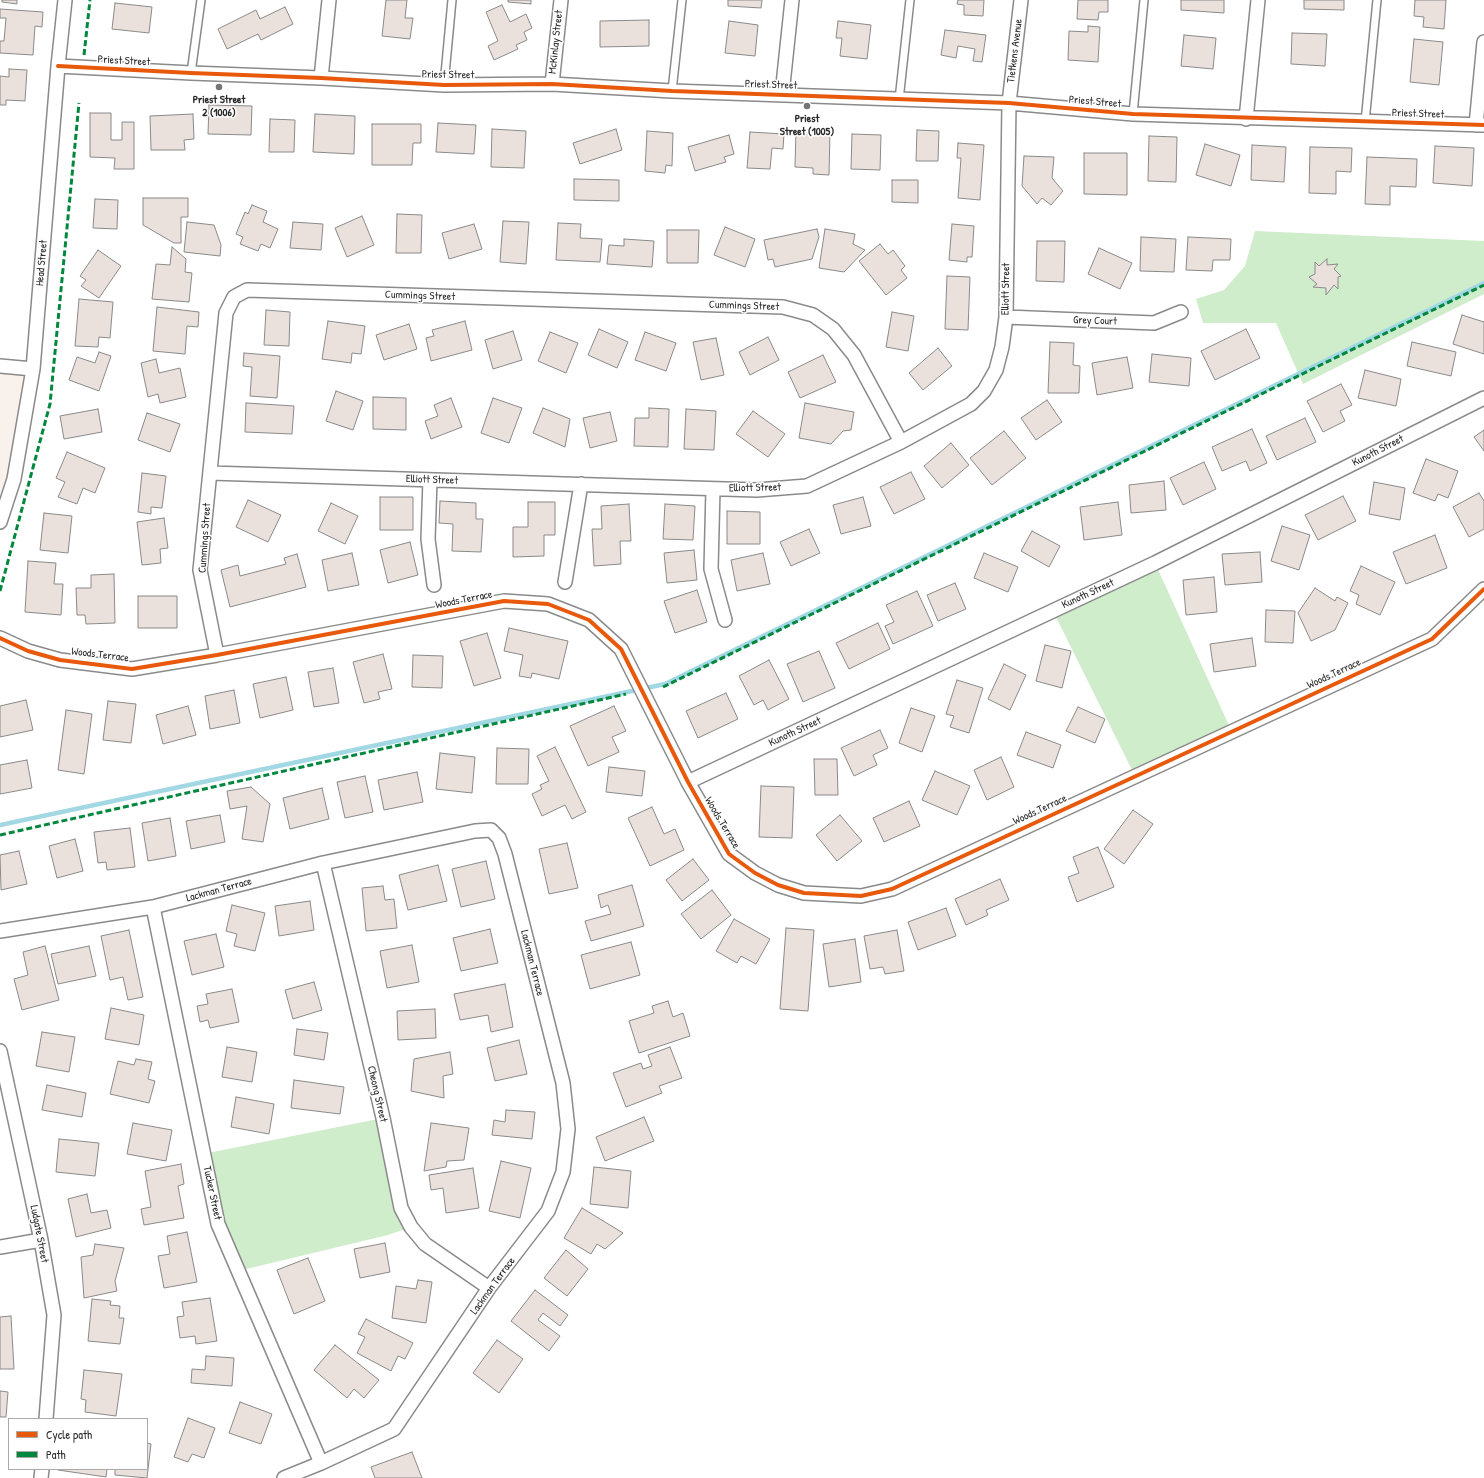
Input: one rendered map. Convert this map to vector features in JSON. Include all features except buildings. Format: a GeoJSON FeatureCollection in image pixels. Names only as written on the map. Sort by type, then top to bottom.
{"type":"FeatureCollection","features":[{"type":"Feature","properties":{"kind":"street","name":"Head Street"},"geometry":{"type":"LineString","coordinates":[[0,522],[14,479],[33,369],[58,66],[65,0]]}},
{"type":"Feature","properties":{"kind":"street"},"geometry":{"type":"LineString","coordinates":[[321,78],[329,0]]}},
{"type":"Feature","properties":{"kind":"street","name":"McKinlay Street"},"geometry":{"type":"LineString","coordinates":[[552,84],[561,0]]}},
{"type":"Feature","properties":{"kind":"street"},"geometry":{"type":"LineString","coordinates":[[782,94],[792,0]]}},
{"type":"Feature","properties":{"kind":"street","name":"Tietkens Avenue"},"geometry":{"type":"LineString","coordinates":[[1009,103],[1020,0]]}},
{"type":"Feature","properties":{"kind":"street"},"geometry":{"type":"LineString","coordinates":[[1246,119],[1258,0]]}},
{"type":"Feature","properties":{"kind":"street"},"geometry":{"type":"LineString","coordinates":[[1480,125],[1484,42]]}},
{"type":"Feature","properties":{"kind":"street","name":"Priest Street"},"geometry":{"type":"LineString","coordinates":[[58,66],[321,78],[444,86],[552,84],[672,91],[1009,103],[1132,114],[1246,119],[1480,125]]}},
{"type":"Feature","properties":{"kind":"street","name":"Elliott Street"},"geometry":{"type":"LineString","coordinates":[[210,473],[757,490],[807,486],[901,442],[971,404],[984,391],[996,370],[1002,347],[1006,317],[1009,103]]}},
{"type":"Feature","properties":{"kind":"street","name":"Cummings Street"},"geometry":{"type":"LineString","coordinates":[[217,655],[200,570],[226,313],[234,297],[247,290],[783,307],[812,315],[833,330],[854,355],[901,442]]}},
{"type":"Feature","properties":{"kind":"street","name":"Grey Court"},"geometry":{"type":"LineString","coordinates":[[1006,317],[1154,323],[1181,312]]}},
{"type":"Feature","properties":{"kind":"street"},"geometry":{"type":"LineString","coordinates":[[0,366],[33,369]]}},
{"type":"Feature","properties":{"kind":"street","name":"Kunoth Street"},"geometry":{"type":"LineString","coordinates":[[688,782],[1154,563],[1484,398]]}},
{"type":"Feature","properties":{"kind":"street"},"geometry":{"type":"LineString","coordinates":[[430,480],[428,539],[434,585]]}},
{"type":"Feature","properties":{"kind":"street"},"geometry":{"type":"LineString","coordinates":[[565,582],[581,484]]}},
{"type":"Feature","properties":{"kind":"street"},"geometry":{"type":"LineString","coordinates":[[713,489],[711,570],[725,620]]}},
{"type":"Feature","properties":{"kind":"street","name":"Woods Terrace"},"geometry":{"type":"LineString","coordinates":[[0,638],[28,651],[60,660],[132,669],[217,655],[504,601],[548,604],[589,620],[621,649],[688,782],[728,854],[755,873],[778,885],[804,893],[861,896],[892,889],[1432,639],[1484,589]]}},
{"type":"Feature","properties":{"kind":"street","name":"Lackman Terrace"},"geometry":{"type":"LineString","coordinates":[[0,931],[153,908],[323,863],[475,831],[491,830],[499,838],[503,848],[563,1083],[568,1129],[563,1172],[548,1211],[489,1288],[394,1429],[321,1463],[284,1478]]}},
{"type":"Feature","properties":{"kind":"street","name":"Cheong Street"},"geometry":{"type":"LineString","coordinates":[[323,863],[383,1118],[401,1208],[411,1227],[425,1244],[489,1288]]}},
{"type":"Feature","properties":{"kind":"street","name":"Tucker Street"},"geometry":{"type":"LineString","coordinates":[[153,908],[218,1224],[321,1463]]}},
{"type":"Feature","properties":{"kind":"street","name":"Ludgate Street"},"geometry":{"type":"LineString","coordinates":[[0,1051],[41,1240],[54,1315],[46,1418]]}},
{"type":"Feature","properties":{"kind":"street"},"geometry":{"type":"LineString","coordinates":[[0,1247],[41,1240]]}},
{"type":"Feature","properties":{"kind":"lane"},"geometry":{"type":"LineString","coordinates":[[191,73],[201,0]]}},
{"type":"Feature","properties":{"kind":"lane"},"geometry":{"type":"LineString","coordinates":[[444,86],[452,0]]}},
{"type":"Feature","properties":{"kind":"lane"},"geometry":{"type":"LineString","coordinates":[[672,91],[682,0]]}},
{"type":"Feature","properties":{"kind":"lane"},"geometry":{"type":"LineString","coordinates":[[899,100],[910,0]]}},
{"type":"Feature","properties":{"kind":"lane"},"geometry":{"type":"LineString","coordinates":[[1132,114],[1144,0]]}},
{"type":"Feature","properties":{"kind":"lane"},"geometry":{"type":"LineString","coordinates":[[1364,122],[1377,0]]}},
{"type":"Feature","properties":{"kind":"shaded area"},"geometry":{"type":"Polygon","coordinates":[[[0,366],[33,369],[0,522],[0,366]]]}},
{"type":"Feature","properties":{"kind":"green space"},"geometry":{"type":"Polygon","coordinates":[[[1255,231],[1484,241],[1484,294],[1303,384],[1276,323],[1203,323],[1196,299],[1224,290],[1245,266],[1255,231]]]}},
{"type":"Feature","properties":{"kind":"green space"},"geometry":{"type":"Polygon","coordinates":[[[1155,563],[1232,732],[1135,776],[1053,611],[1155,563]]]}},
{"type":"Feature","properties":{"kind":"green space"},"geometry":{"type":"Polygon","coordinates":[[[383,1118],[411,1227],[388,1235],[238,1271],[203,1154],[383,1118]]]}},
{"type":"Feature","properties":{"kind":"waterway"},"geometry":{"type":"LineString","coordinates":[[0,825],[665,684],[1484,283]]}},
{"type":"Feature","properties":{"kind":"marked path"},"geometry":{"type":"LineString","coordinates":[[84,55],[90,0]]}},
{"type":"Feature","properties":{"kind":"marked path"},"geometry":{"type":"LineString","coordinates":[[0,591],[50,404],[79,103]]}},
{"type":"Feature","properties":{"kind":"marked path"},"geometry":{"type":"LineString","coordinates":[[663,687],[1484,285]]}},
{"type":"Feature","properties":{"kind":"marked path"},"geometry":{"type":"LineString","coordinates":[[0,835],[626,694]]}},
{"type":"Feature","properties":{"kind":"cycle path"},"geometry":{"type":"LineString","coordinates":[[58,66],[444,85],[552,84],[672,91],[1009,103],[1133,114],[1484,125]]}},
{"type":"Feature","properties":{"kind":"cycle path"},"geometry":{"type":"LineString","coordinates":[[0,638],[28,651],[60,660],[132,669],[217,655],[504,601],[548,604],[589,620],[621,649],[688,782],[729,854],[755,873],[778,885],[804,893],[861,896],[892,889],[1432,639],[1484,589]]}},
{"type":"Feature","properties":{"kind":"place","name":"Priest Street 2 (1006)"},"geometry":{"type":"Point","coordinates":[219,87]}},
{"type":"Feature","properties":{"kind":"place","name":"Priest Street (1005)"},"geometry":{"type":"Point","coordinates":[807,106]}}]}
